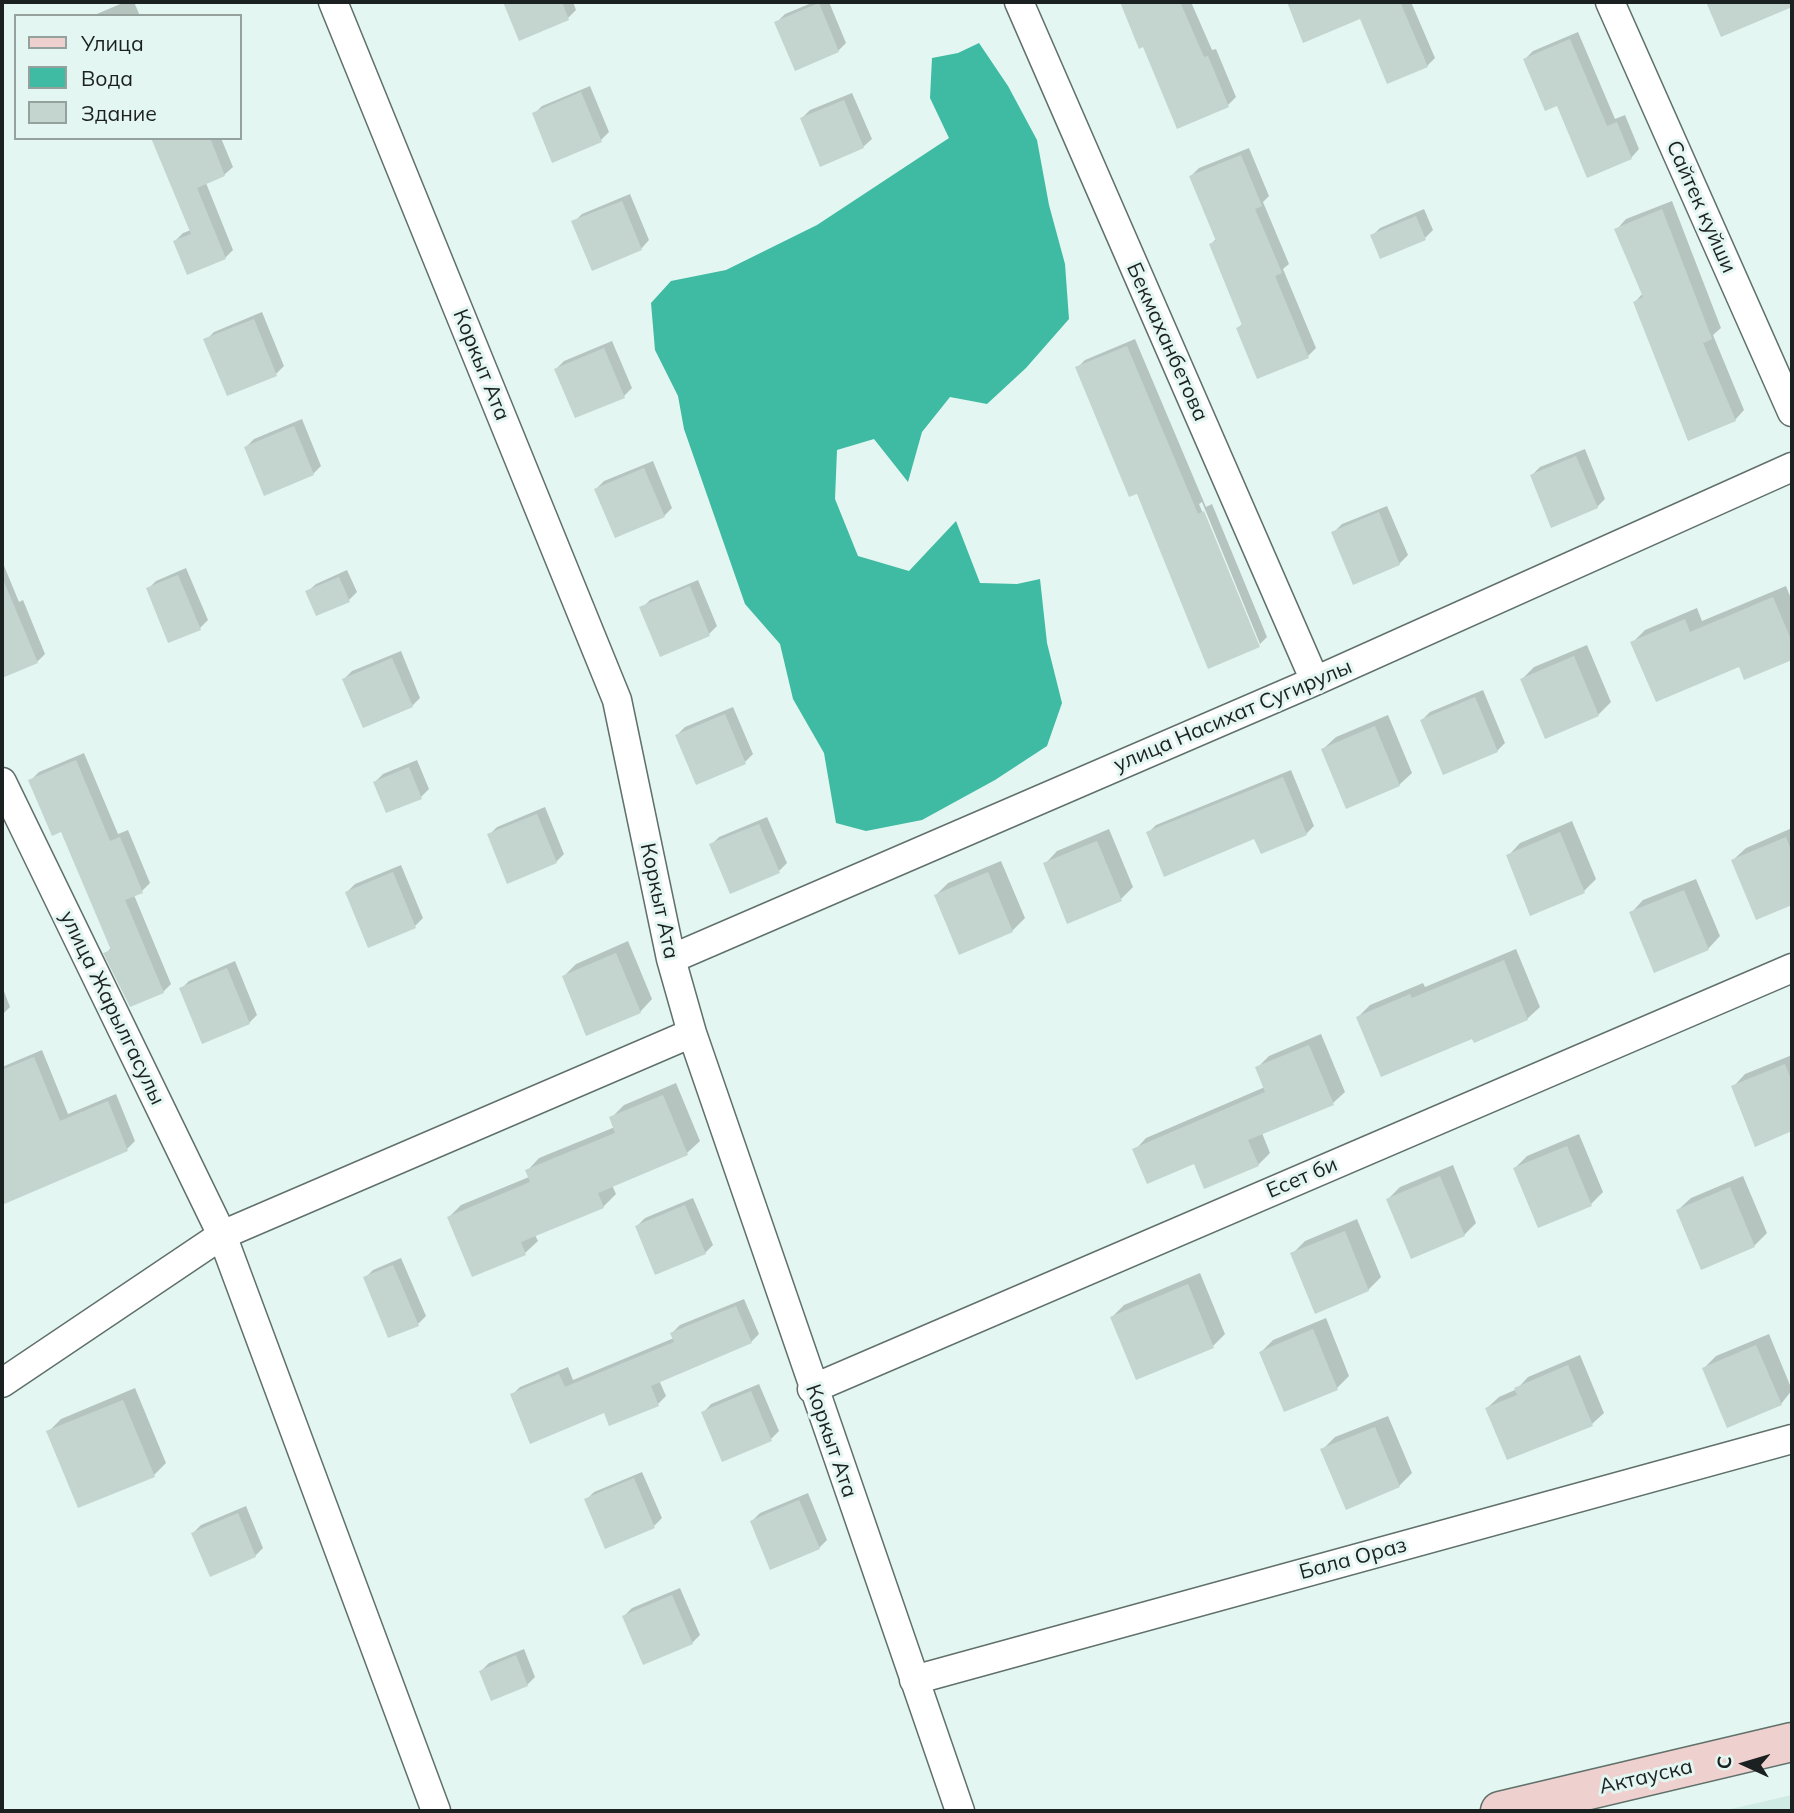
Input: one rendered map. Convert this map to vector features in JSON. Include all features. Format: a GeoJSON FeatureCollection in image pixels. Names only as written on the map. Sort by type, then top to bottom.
{"type":"FeatureCollection","features":[{"type":"Feature","properties":{"kind":"main road","name":"Актауска"},"geometry":{"type":"LineString","coordinates":[[1500,1811],[1792,1742]]}},
{"type":"Feature","properties":{"kind":"street","name":"Коркыт Ата"},"geometry":{"type":"LineString","coordinates":[[333,2],[617,700],[671,959],[692,1033],[960,1811]]}},
{"type":"Feature","properties":{"kind":"street","name":"Бекмаханбетова"},"geometry":{"type":"LineString","coordinates":[[1018,2],[1315,681]]}},
{"type":"Feature","properties":{"kind":"street","name":"Сайтек куйши"},"geometry":{"type":"LineString","coordinates":[[1610,2],[1792,412]]}},
{"type":"Feature","properties":{"kind":"street","name":"улица Насихат Сугирулы"},"geometry":{"type":"LineString","coordinates":[[671,959],[1315,681],[1792,467]]}},
{"type":"Feature","properties":{"kind":"street","name":"улица Жарылгасулы"},"geometry":{"type":"LineString","coordinates":[[2,782],[222,1235],[436,1811]]}},
{"type":"Feature","properties":{"kind":"street","name":"Есет би"},"geometry":{"type":"LineString","coordinates":[[813,1389],[1792,968]]}},
{"type":"Feature","properties":{"kind":"street"},"geometry":{"type":"LineString","coordinates":[[2,1383],[222,1235],[692,1033]]}},
{"type":"Feature","properties":{"kind":"street","name":"Бала Ораз"},"geometry":{"type":"LineString","coordinates":[[914,1680],[1792,1439]]}},
{"type":"Feature","properties":{"kind":"shaded area"},"geometry":{"type":"Polygon","coordinates":[[[1792,1795],[1792,1811],[1722,1811],[1792,1795]]]}},
{"type":"Feature","properties":{"kind":"water"},"geometry":{"type":"Polygon","coordinates":[[[979,43],[1008,86],[1037,140],[1049,205],[1065,264],[1069,319],[1026,368],[987,404],[950,397],[922,432],[908,482],[874,439],[837,450],[835,499],[858,556],[909,571],[956,521],[980,583],[1017,584],[1040,579],[1047,643],[1062,703],[1047,746],[995,780],[922,820],[866,831],[836,823],[824,753],[793,699],[780,644],[745,604],[684,429],[678,396],[655,350],[651,303],[671,281],[726,270],[817,225],[949,138],[930,98],[932,58],[958,53],[979,43]]]}},
{"type":"Feature","properties":{"kind":"building"},"geometry":{"type":"Polygon","coordinates":[[[503,2],[562,2],[569,20],[519,41],[503,2]]]}},
{"type":"Feature","properties":{"kind":"building"},"geometry":{"type":"Polygon","coordinates":[[[1120,2],[1180,2],[1204,57],[1208,56],[1229,107],[1177,129],[1143,47],[1139,49],[1120,2]]]}},
{"type":"Feature","properties":{"kind":"building"},"geometry":{"type":"Polygon","coordinates":[[[1287,2],[1400,2],[1428,67],[1387,84],[1360,19],[1303,43],[1287,2]]]}},
{"type":"Feature","properties":{"kind":"building"},"geometry":{"type":"Polygon","coordinates":[[[1706,2],[1792,2],[1792,7],[1721,37],[1706,2]]]}},
{"type":"Feature","properties":{"kind":"building"},"geometry":{"type":"Polygon","coordinates":[[[819,3],[839,52],[795,71],[774,22],[819,3]]]}},
{"type":"Feature","properties":{"kind":"building"},"geometry":{"type":"Polygon","coordinates":[[[1570,39],[1607,126],[1617,122],[1632,159],[1587,178],[1557,106],[1545,111],[1523,59],[1570,39]]]}},
{"type":"Feature","properties":{"kind":"building"},"geometry":{"type":"Polygon","coordinates":[[[581,92],[602,142],[552,163],[532,113],[581,92]]]}},
{"type":"Feature","properties":{"kind":"building"},"geometry":{"type":"Polygon","coordinates":[[[844,100],[864,148],[820,167],[800,118],[844,100]]]}},
{"type":"Feature","properties":{"kind":"building"},"geometry":{"type":"Polygon","coordinates":[[[152,140],[211,140],[225,176],[197,188],[226,259],[187,275],[173,241],[191,234],[152,140]]]}},
{"type":"Feature","properties":{"kind":"building"},"geometry":{"type":"Polygon","coordinates":[[[1241,155],[1262,206],[1255,209],[1282,273],[1275,276],[1309,358],[1257,379],[1236,328],[1242,325],[1209,244],[1216,241],[1189,176],[1241,155]]]}},
{"type":"Feature","properties":{"kind":"building"},"geometry":{"type":"Polygon","coordinates":[[[622,201],[642,250],[592,271],[571,221],[622,201]]]}},
{"type":"Feature","properties":{"kind":"building"},"geometry":{"type":"Polygon","coordinates":[[[1662,209],[1712,339],[1703,343],[1736,421],[1688,441],[1633,302],[1643,297],[1614,229],[1662,209]]]}},
{"type":"Feature","properties":{"kind":"building"},"geometry":{"type":"Polygon","coordinates":[[[1416,216],[1426,240],[1380,259],[1370,235],[1416,216]]]}},
{"type":"Feature","properties":{"kind":"building"},"geometry":{"type":"Polygon","coordinates":[[[254,319],[277,376],[227,396],[203,339],[254,319]]]}},
{"type":"Feature","properties":{"kind":"building"},"geometry":{"type":"Polygon","coordinates":[[[1127,346],[1198,514],[1204,511],[1260,647],[1208,669],[1137,494],[1129,497],[1075,367],[1127,346]]]}},
{"type":"Feature","properties":{"kind":"building"},"geometry":{"type":"Polygon","coordinates":[[[604,348],[625,398],[575,418],[554,369],[604,348]]]}},
{"type":"Feature","properties":{"kind":"building"},"geometry":{"type":"Polygon","coordinates":[[[294,426],[314,475],[264,496],[244,447],[294,426]]]}},
{"type":"Feature","properties":{"kind":"building"},"geometry":{"type":"Polygon","coordinates":[[[1576,456],[1598,508],[1551,528],[1530,475],[1576,456]]]}},
{"type":"Feature","properties":{"kind":"building"},"geometry":{"type":"Polygon","coordinates":[[[644,468],[665,517],[615,538],[594,489],[644,468]]]}},
{"type":"Feature","properties":{"kind":"building"},"geometry":{"type":"Polygon","coordinates":[[[1379,512],[1400,565],[1353,585],[1331,532],[1379,512]]]}},
{"type":"Feature","properties":{"kind":"building"},"geometry":{"type":"Polygon","coordinates":[[[178,575],[201,630],[168,643],[146,588],[178,575]]]}},
{"type":"Feature","properties":{"kind":"building"},"geometry":{"type":"Polygon","coordinates":[[[2,577],[38,663],[2,678],[2,577]]]}},
{"type":"Feature","properties":{"kind":"building"},"geometry":{"type":"Polygon","coordinates":[[[339,577],[350,602],[316,616],[305,591],[339,577]]]}},
{"type":"Feature","properties":{"kind":"building"},"geometry":{"type":"Polygon","coordinates":[[[690,586],[710,636],[660,657],[639,607],[690,586]]]}},
{"type":"Feature","properties":{"kind":"building"},"geometry":{"type":"Polygon","coordinates":[[[1773,597],[1792,642],[1792,660],[1744,680],[1739,667],[1656,702],[1630,642],[1685,619],[1690,632],[1773,597]]]}},
{"type":"Feature","properties":{"kind":"building"},"geometry":{"type":"Polygon","coordinates":[[[1574,656],[1599,716],[1545,739],[1520,679],[1574,656]]]}},
{"type":"Feature","properties":{"kind":"building"},"geometry":{"type":"Polygon","coordinates":[[[392,658],[413,707],[363,728],[342,679],[392,658]]]}},
{"type":"Feature","properties":{"kind":"building"},"geometry":{"type":"Polygon","coordinates":[[[1475,697],[1498,752],[1443,775],[1420,720],[1475,697]]]}},
{"type":"Feature","properties":{"kind":"building"},"geometry":{"type":"Polygon","coordinates":[[[725,714],[746,764],[696,785],[675,735],[725,714]]]}},
{"type":"Feature","properties":{"kind":"building"},"geometry":{"type":"Polygon","coordinates":[[[1375,726],[1400,786],[1346,809],[1321,749],[1375,726]]]}},
{"type":"Feature","properties":{"kind":"building"},"geometry":{"type":"Polygon","coordinates":[[[76,760],[110,841],[120,837],[143,893],[125,900],[164,993],[130,1007],[103,953],[111,950],[61,832],[52,836],[28,780],[76,760]]]}},
{"type":"Feature","properties":{"kind":"building"},"geometry":{"type":"Polygon","coordinates":[[[409,767],[422,799],[386,813],[373,782],[409,767]]]}},
{"type":"Feature","properties":{"kind":"building"},"geometry":{"type":"Polygon","coordinates":[[[1283,777],[1307,835],[1261,854],[1254,839],[1164,877],[1146,832],[1283,777]]]}},
{"type":"Feature","properties":{"kind":"building"},"geometry":{"type":"Polygon","coordinates":[[[537,814],[557,863],[507,884],[487,834],[537,814]]]}},
{"type":"Feature","properties":{"kind":"building"},"geometry":{"type":"Polygon","coordinates":[[[759,824],[780,873],[730,894],[709,844],[759,824]]]}},
{"type":"Feature","properties":{"kind":"building"},"geometry":{"type":"Polygon","coordinates":[[[1560,832],[1585,893],[1530,916],[1506,855],[1560,832]]]}},
{"type":"Feature","properties":{"kind":"building"},"geometry":{"type":"Polygon","coordinates":[[[1786,837],[1792,853],[1792,905],[1756,920],[1731,860],[1786,837]]]}},
{"type":"Feature","properties":{"kind":"building"},"geometry":{"type":"Polygon","coordinates":[[[1097,841],[1122,901],[1067,924],[1043,863],[1097,841]]]}},
{"type":"Feature","properties":{"kind":"building"},"geometry":{"type":"Polygon","coordinates":[[[393,872],[416,928],[368,948],[345,892],[393,872]]]}},
{"type":"Feature","properties":{"kind":"building"},"geometry":{"type":"Polygon","coordinates":[[[988,872],[1013,932],[959,955],[934,895],[988,872]]]}},
{"type":"Feature","properties":{"kind":"building"},"geometry":{"type":"Polygon","coordinates":[[[1684,890],[1709,950],[1654,973],[1629,912],[1684,890]]]}},
{"type":"Feature","properties":{"kind":"building"},"geometry":{"type":"Polygon","coordinates":[[[616,953],[641,1013],[586,1036],[562,976],[616,953]]]}},
{"type":"Feature","properties":{"kind":"building"},"geometry":{"type":"Polygon","coordinates":[[[1504,960],[1528,1020],[1474,1043],[1472,1039],[1381,1077],[1356,1017],[1410,994],[1412,998],[1504,960]]]}},
{"type":"Feature","properties":{"kind":"building"},"geometry":{"type":"Polygon","coordinates":[[[227,968],[250,1024],[202,1044],[179,988],[227,968]]]}},
{"type":"Feature","properties":{"kind":"building"},"geometry":{"type":"Polygon","coordinates":[[[1309,1045],[1334,1105],[1248,1140],[1259,1166],[1204,1189],[1194,1164],[1147,1184],[1132,1149],[1265,1092],[1255,1067],[1309,1045]]]}},
{"type":"Feature","properties":{"kind":"building"},"geometry":{"type":"Polygon","coordinates":[[[34,1057],[60,1121],[108,1101],[128,1151],[2,1205],[2,1070],[34,1057]]]}},
{"type":"Feature","properties":{"kind":"building"},"geometry":{"type":"Polygon","coordinates":[[[1785,1064],[1792,1082],[1792,1131],[1755,1147],[1731,1086],[1785,1064]]]}},
{"type":"Feature","properties":{"kind":"building"},"geometry":{"type":"Polygon","coordinates":[[[663,1095],[688,1155],[598,1193],[604,1208],[521,1242],[526,1255],[472,1277],[447,1217],[530,1182],[525,1170],[615,1133],[609,1117],[663,1095]]]}},
{"type":"Feature","properties":{"kind":"building"},"geometry":{"type":"Polygon","coordinates":[[[1567,1146],[1592,1206],[1538,1228],[1513,1168],[1567,1146]]]}},
{"type":"Feature","properties":{"kind":"building"},"geometry":{"type":"Polygon","coordinates":[[[1440,1176],[1465,1236],[1411,1259],[1386,1199],[1440,1176]]]}},
{"type":"Feature","properties":{"kind":"building"},"geometry":{"type":"Polygon","coordinates":[[[1730,1187],[1755,1247],[1701,1270],[1676,1210],[1730,1187]]]}},
{"type":"Feature","properties":{"kind":"building"},"geometry":{"type":"Polygon","coordinates":[[[685,1205],[706,1254],[655,1275],[635,1226],[685,1205]]]}},
{"type":"Feature","properties":{"kind":"building"},"geometry":{"type":"Polygon","coordinates":[[[1345,1231],[1369,1291],[1315,1314],[1290,1253],[1345,1231]]]}},
{"type":"Feature","properties":{"kind":"building"},"geometry":{"type":"Polygon","coordinates":[[[393,1265],[419,1326],[388,1338],[363,1277],[393,1265]]]}},
{"type":"Feature","properties":{"kind":"building"},"geometry":{"type":"Polygon","coordinates":[[[1188,1284],[1214,1348],[1136,1380],[1110,1317],[1188,1284]]]}},
{"type":"Feature","properties":{"kind":"building"},"geometry":{"type":"Polygon","coordinates":[[[736,1306],[752,1343],[651,1386],[659,1406],[609,1426],[604,1413],[530,1444],[510,1394],[559,1374],[565,1387],[674,1342],[670,1333],[736,1306]]]}},
{"type":"Feature","properties":{"kind":"building"},"geometry":{"type":"Polygon","coordinates":[[[1313,1329],[1338,1390],[1284,1412],[1259,1352],[1313,1329]]]}},
{"type":"Feature","properties":{"kind":"building"},"geometry":{"type":"Polygon","coordinates":[[[1756,1345],[1782,1405],[1727,1428],[1702,1368],[1756,1345]]]}},
{"type":"Feature","properties":{"kind":"building"},"geometry":{"type":"Polygon","coordinates":[[[1568,1365],[1593,1426],[1507,1460],[1485,1408],[1517,1395],[1514,1388],[1568,1365]]]}},
{"type":"Feature","properties":{"kind":"building"},"geometry":{"type":"Polygon","coordinates":[[[751,1391],[772,1441],[722,1462],[701,1412],[751,1391]]]}},
{"type":"Feature","properties":{"kind":"building"},"geometry":{"type":"Polygon","coordinates":[[[123,1400],[155,1477],[78,1508],[46,1431],[123,1400]]]}},
{"type":"Feature","properties":{"kind":"building"},"geometry":{"type":"Polygon","coordinates":[[[1375,1427],[1400,1487],[1346,1510],[1320,1449],[1375,1427]]]}},
{"type":"Feature","properties":{"kind":"building"},"geometry":{"type":"Polygon","coordinates":[[[634,1478],[655,1528],[605,1549],[584,1499],[634,1478]]]}},
{"type":"Feature","properties":{"kind":"building"},"geometry":{"type":"Polygon","coordinates":[[[799,1500],[820,1549],[770,1570],[750,1521],[799,1500]]]}},
{"type":"Feature","properties":{"kind":"building"},"geometry":{"type":"Polygon","coordinates":[[[238,1513],[256,1557],[210,1577],[191,1533],[238,1513]]]}},
{"type":"Feature","properties":{"kind":"building"},"geometry":{"type":"Polygon","coordinates":[[[672,1595],[693,1644],[643,1665],[622,1616],[672,1595]]]}},
{"type":"Feature","properties":{"kind":"building"},"geometry":{"type":"Polygon","coordinates":[[[516,1655],[528,1686],[491,1701],[479,1671],[516,1655]]]}}]}
